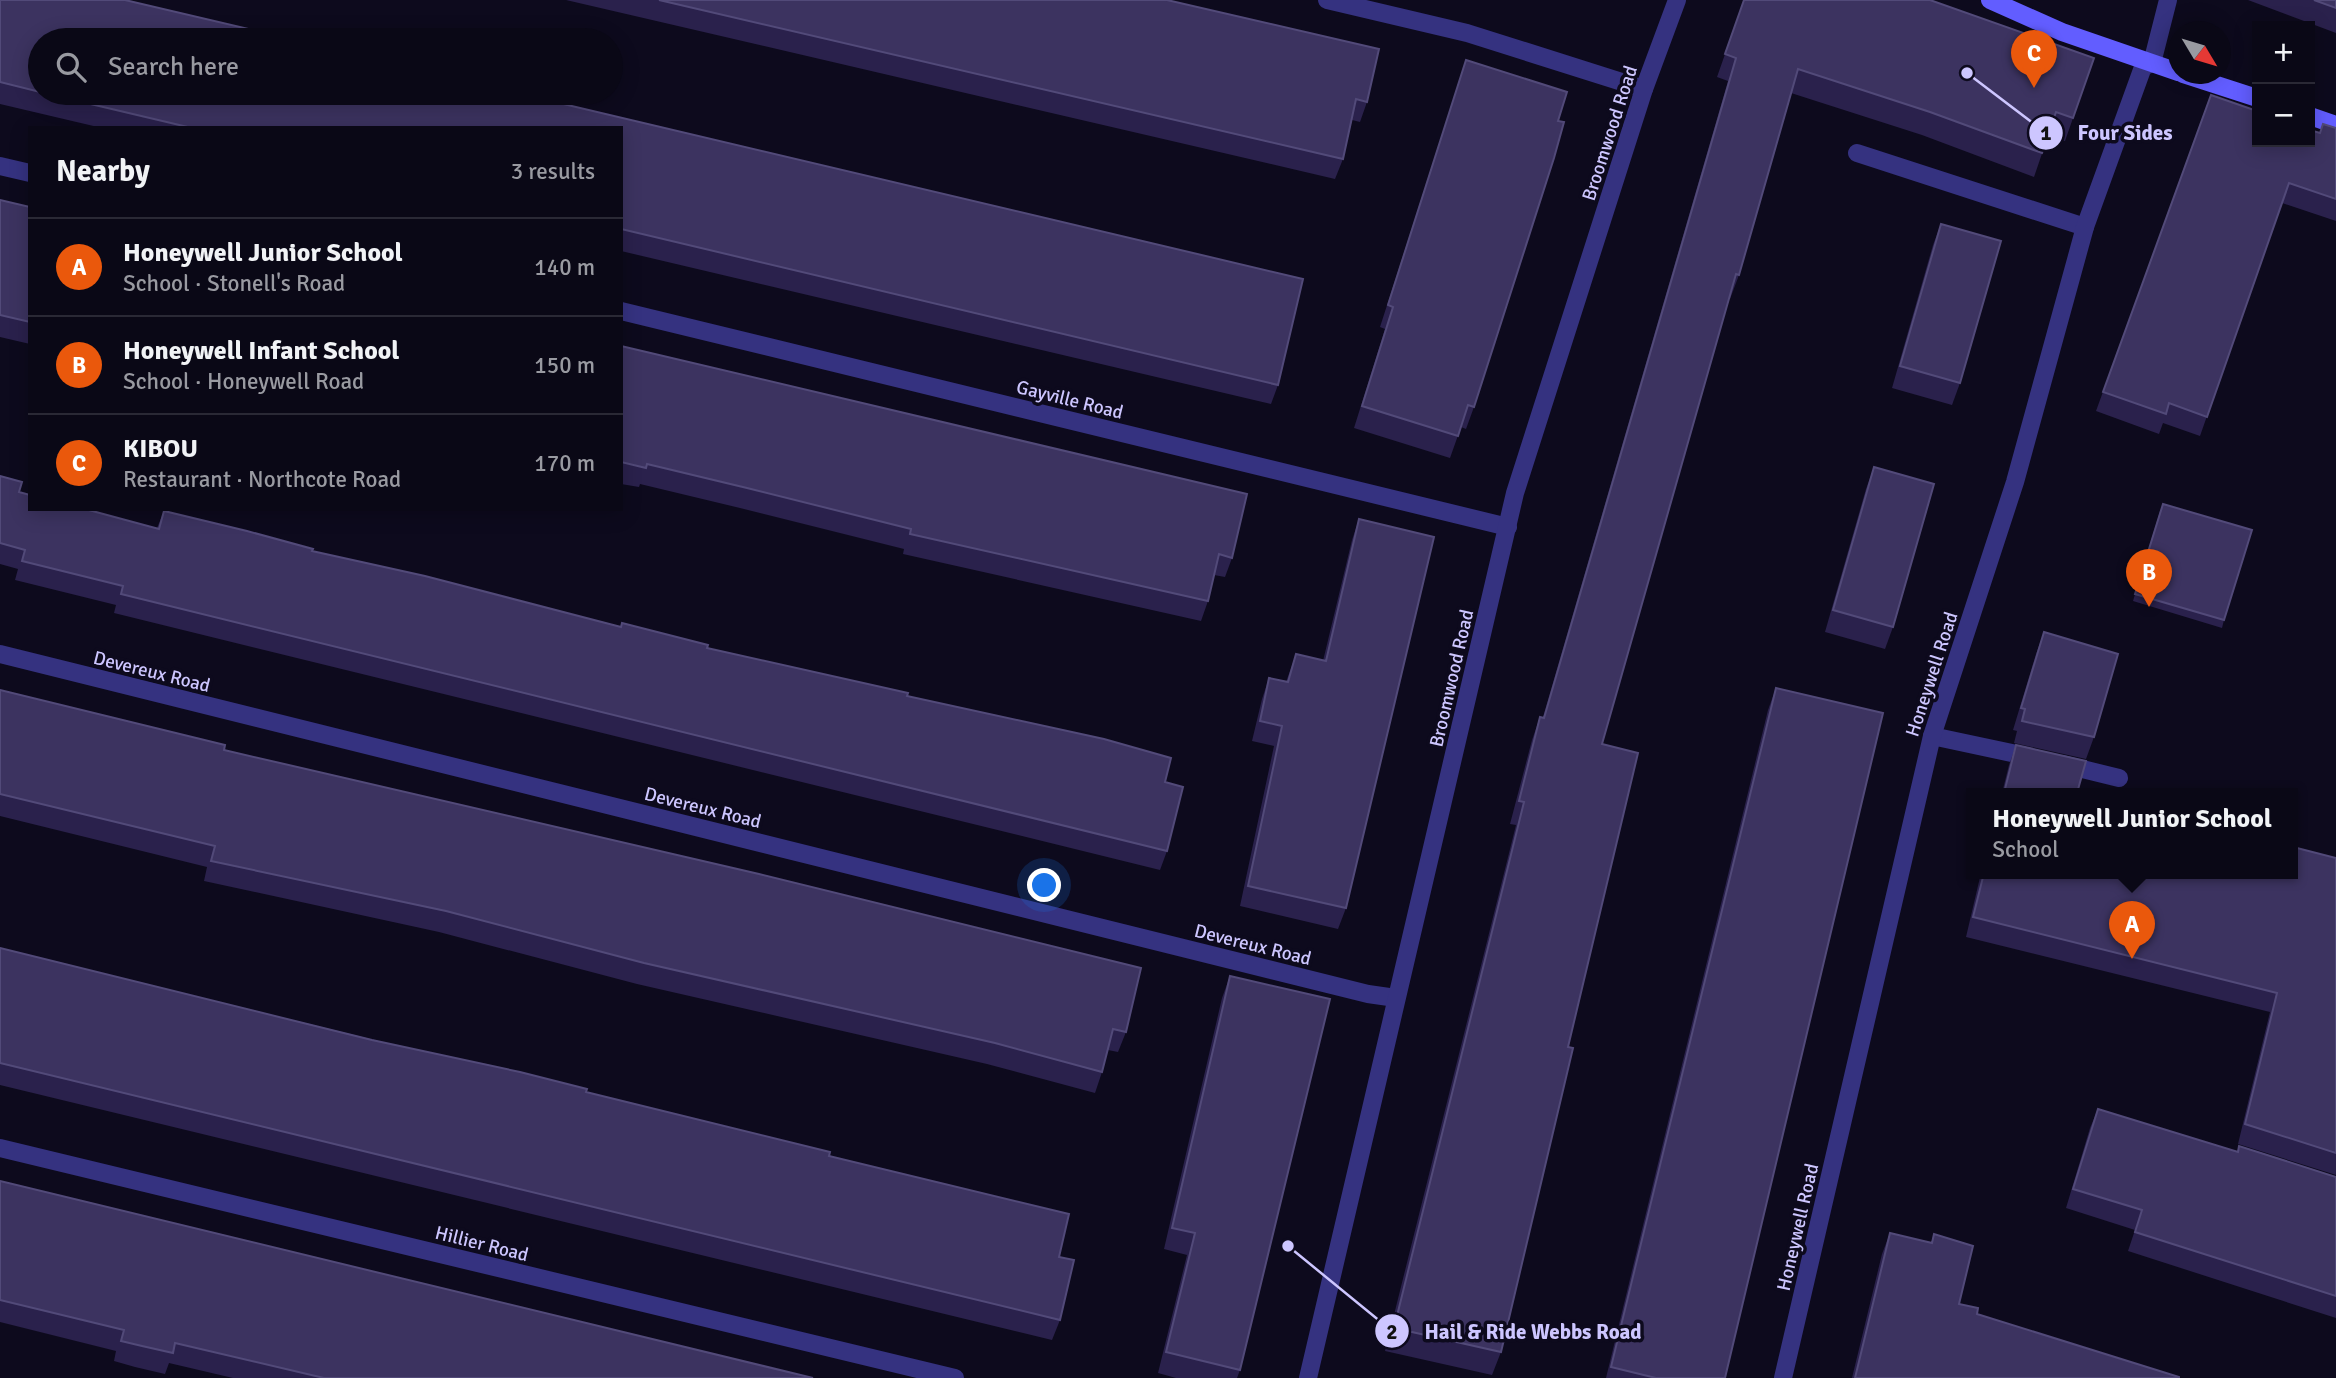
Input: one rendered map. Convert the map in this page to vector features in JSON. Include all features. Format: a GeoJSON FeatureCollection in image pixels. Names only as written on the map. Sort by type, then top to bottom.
{"type":"FeatureCollection","features":[{"type":"Feature","properties":{"kind":"main road"},"geometry":{"type":"LineString","coordinates":[[1990,0],[2062,32],[2168,69]]}},
{"type":"Feature","properties":{"kind":"main road"},"geometry":{"type":"LineString","coordinates":[[2213,84],[2252,97]]}},
{"type":"Feature","properties":{"kind":"main road"},"geometry":{"type":"LineString","coordinates":[[2315,118],[2336,125]]}},
{"type":"Feature","properties":{"kind":"street"},"geometry":{"type":"LineString","coordinates":[[1327,0],[1467,33],[1644,89]]}},
{"type":"Feature","properties":{"kind":"street","name":"Broomwood Road"},"geometry":{"type":"LineString","coordinates":[[1308,1378],[1515,494],[1644,89],[1677,0]]}},
{"type":"Feature","properties":{"kind":"street","name":"Honeywell Road"},"geometry":{"type":"LineString","coordinates":[[1783,1378],[1932,736],[2015,482],[2085,227],[2143,67],[2152,63],[2168,0]]}},
{"type":"Feature","properties":{"kind":"street"},"geometry":{"type":"LineString","coordinates":[[1857,153],[2085,227]]}},
{"type":"Feature","properties":{"kind":"street"},"geometry":{"type":"LineString","coordinates":[[0,166],[28,173]]}},
{"type":"Feature","properties":{"kind":"street","name":"Gayville Road"},"geometry":{"type":"LineString","coordinates":[[623,312],[1508,527]]}},
{"type":"Feature","properties":{"kind":"street","name":"Devereux Road"},"geometry":{"type":"LineString","coordinates":[[0,654],[1341,987],[1396,998]]}},
{"type":"Feature","properties":{"kind":"street"},"geometry":{"type":"LineString","coordinates":[[1932,736],[2119,778]]}},
{"type":"Feature","properties":{"kind":"street","name":"Hillier Road"},"geometry":{"type":"LineString","coordinates":[[0,1148],[955,1378]]}},
{"type":"Feature","properties":{"kind":"building"},"geometry":{"type":"Polygon","coordinates":[[[0,0],[125,0],[244,28],[28,28],[28,89],[0,82],[0,0]]]}},
{"type":"Feature","properties":{"kind":"building"},"geometry":{"type":"Polygon","coordinates":[[[659,0],[1167,0],[1379,49],[1367,102],[1356,99],[1343,159],[659,0]]]}},
{"type":"Feature","properties":{"kind":"building"},"geometry":{"type":"Polygon","coordinates":[[[1744,0],[1930,0],[2094,58],[2073,118],[2056,112],[2042,153],[1930,112],[1798,69],[1739,275],[1736,274],[1602,744],[1638,753],[1568,1047],[1573,1048],[1501,1352],[1394,1328],[1524,802],[1519,801],[1540,717],[1544,718],[1736,58],[1725,54],[1744,0]]]}},
{"type":"Feature","properties":{"kind":"building"},"geometry":{"type":"Polygon","coordinates":[[[2314,0],[2336,0],[2336,8],[2314,0]]]}},
{"type":"Feature","properties":{"kind":"building"},"geometry":{"type":"Polygon","coordinates":[[[1466,60],[1567,92],[1558,121],[1564,122],[1554,158],[1474,407],[1468,405],[1458,436],[1362,406],[1393,307],[1388,305],[1466,60]]]}},
{"type":"Feature","properties":{"kind":"building"},"geometry":{"type":"Polygon","coordinates":[[[2211,95],[2252,109],[2252,147],[2315,147],[2315,132],[2320,133],[2323,124],[2336,128],[2336,199],[2289,183],[2207,417],[2169,403],[2166,414],[2103,392],[2211,95]]]}},
{"type":"Feature","properties":{"kind":"building"},"geometry":{"type":"Polygon","coordinates":[[[95,105],[568,105],[1303,279],[1278,385],[623,229],[623,126],[184,126],[95,105]]]}},
{"type":"Feature","properties":{"kind":"building"},"geometry":{"type":"Polygon","coordinates":[[[0,200],[28,207],[28,322],[0,315],[0,200]]]}},
{"type":"Feature","properties":{"kind":"building"},"geometry":{"type":"Polygon","coordinates":[[[1941,224],[2001,241],[1960,383],[1900,366],[1941,224]]]}},
{"type":"Feature","properties":{"kind":"building"},"geometry":{"type":"Polygon","coordinates":[[[623,346],[1247,494],[1232,558],[1219,554],[1208,601],[910,534],[911,529],[647,464],[646,468],[623,462],[623,346]]]}},
{"type":"Feature","properties":{"kind":"building"},"geometry":{"type":"Polygon","coordinates":[[[1874,467],[1934,484],[1893,627],[1833,610],[1874,467]]]}},
{"type":"Feature","properties":{"kind":"building"},"geometry":{"type":"Polygon","coordinates":[[[0,476],[22,482],[19,492],[28,494],[28,511],[92,511],[159,529],[164,511],[247,531],[313,549],[312,551],[425,576],[621,627],[622,623],[708,645],[707,648],[908,693],[907,696],[1104,739],[1171,758],[1165,782],[1183,787],[1167,851],[121,594],[123,586],[22,561],[25,550],[0,543],[0,476]]]}},
{"type":"Feature","properties":{"kind":"building"},"geometry":{"type":"Polygon","coordinates":[[[2163,504],[2252,530],[2224,620],[2135,594],[2163,504]]]}},
{"type":"Feature","properties":{"kind":"building"},"geometry":{"type":"Polygon","coordinates":[[[1359,519],[1434,537],[1346,908],[1248,886],[1282,726],[1260,721],[1269,678],[1288,682],[1296,654],[1326,661],[1359,519]]]}},
{"type":"Feature","properties":{"kind":"building"},"geometry":{"type":"Polygon","coordinates":[[[2044,632],[2118,654],[2094,737],[2022,721],[2025,709],[2021,708],[2044,632]]]}},
{"type":"Feature","properties":{"kind":"building"},"geometry":{"type":"Polygon","coordinates":[[[1776,688],[1883,713],[1725,1378],[1656,1378],[1611,1367],[1776,688]]]}},
{"type":"Feature","properties":{"kind":"building"},"geometry":{"type":"Polygon","coordinates":[[[0,690],[225,745],[224,750],[759,874],[1141,968],[1126,1032],[1113,1029],[1102,1072],[995,1043],[644,963],[446,911],[211,861],[215,846],[0,794],[0,690]]]}},
{"type":"Feature","properties":{"kind":"building"},"geometry":{"type":"Polygon","coordinates":[[[2016,745],[2086,761],[2078,788],[2005,788],[2016,745]]]}},
{"type":"Feature","properties":{"kind":"building"},"geometry":{"type":"Polygon","coordinates":[[[2298,848],[2336,858],[2336,1153],[2245,1124],[2277,993],[1973,917],[1982,879],[2298,879],[2298,848]]]}},
{"type":"Feature","properties":{"kind":"building"},"geometry":{"type":"Polygon","coordinates":[[[0,948],[372,1040],[520,1072],[587,1089],[586,1092],[830,1152],[829,1156],[1069,1214],[1059,1257],[1074,1260],[1060,1320],[0,1063],[0,948]]]}},
{"type":"Feature","properties":{"kind":"building"},"geometry":{"type":"Polygon","coordinates":[[[1230,976],[1330,999],[1240,1370],[1166,1352],[1195,1233],[1172,1228],[1230,976]]]}},
{"type":"Feature","properties":{"kind":"building"},"geometry":{"type":"Polygon","coordinates":[[[2098,1109],[2238,1152],[2239,1146],[2336,1177],[2336,1296],[2135,1232],[2142,1210],[2073,1189],[2098,1109]]]}},
{"type":"Feature","properties":{"kind":"building"},"geometry":{"type":"Polygon","coordinates":[[[0,1181],[813,1378],[324,1378],[175,1343],[173,1353],[121,1341],[124,1330],[0,1300],[0,1181]]]}},
{"type":"Feature","properties":{"kind":"building"},"geometry":{"type":"Polygon","coordinates":[[[1890,1233],[1932,1243],[1934,1234],[1973,1246],[1959,1304],[1978,1308],[1977,1314],[2179,1378],[1855,1378],[1890,1233]]]}},
{"type":"Feature","properties":{"kind":"place","name":"Four Sides"},"geometry":{"type":"Point","coordinates":[1967,73]}},
{"type":"Feature","properties":{"kind":"place","name":"KIBOU"},"geometry":{"type":"Point","coordinates":[2034,88]}},
{"type":"Feature","properties":{"kind":"place","name":"Honeywell Infant School"},"geometry":{"type":"Point","coordinates":[2149,607]}},
{"type":"Feature","properties":{"kind":"place","name":"Honeywell Junior School"},"geometry":{"type":"Point","coordinates":[2132,959]}},
{"type":"Feature","properties":{"kind":"place","name":"Hail & Ride Webbs Road"},"geometry":{"type":"Point","coordinates":[1288,1246]}}]}
